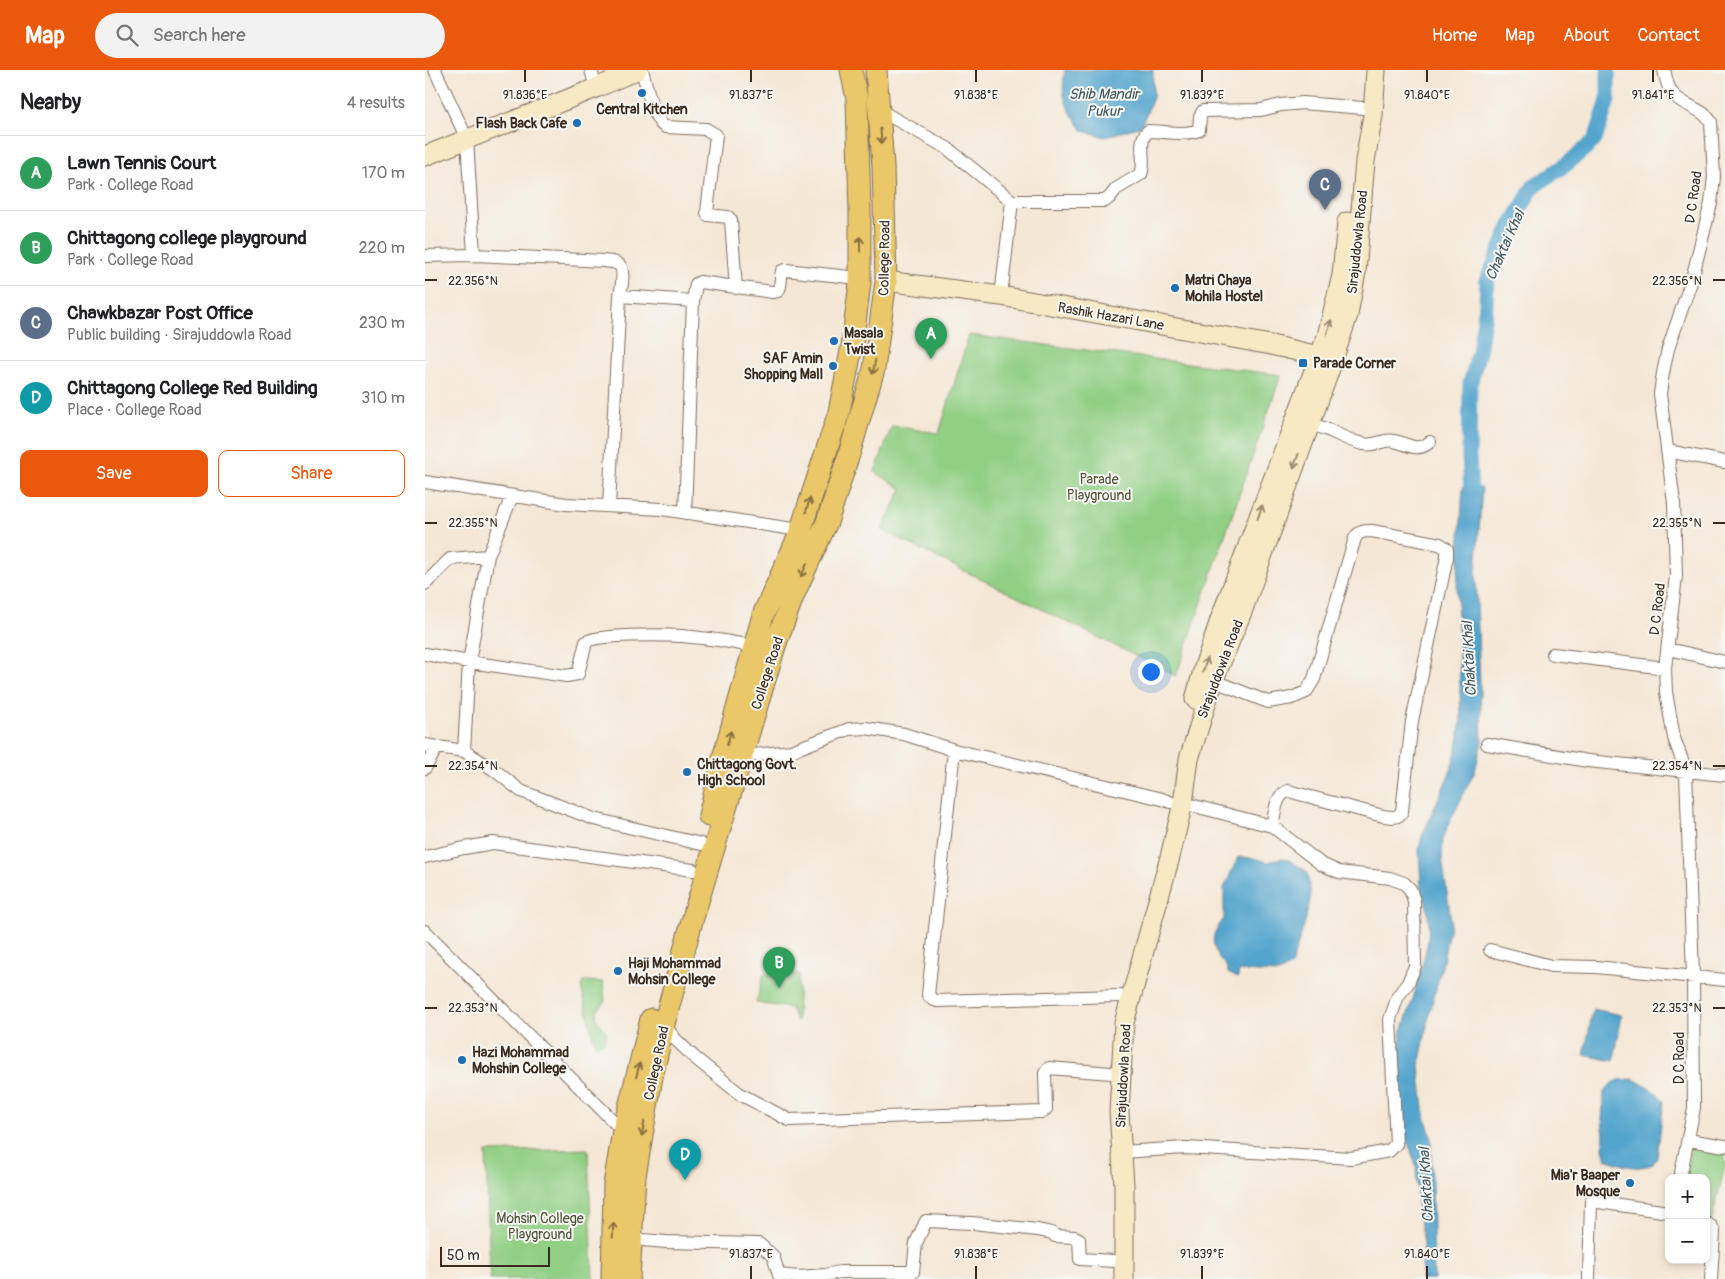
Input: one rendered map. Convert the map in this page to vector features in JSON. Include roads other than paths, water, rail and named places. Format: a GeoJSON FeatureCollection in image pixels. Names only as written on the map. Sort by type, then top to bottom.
{"type":"FeatureCollection","features":[{"type":"Feature","properties":{"kind":"main road"},"geometry":{"type":"LineString","coordinates":[[425,156],[467,139],[594,79],[637,70]]}},
{"type":"Feature","properties":{"kind":"main road","name":"College Road"},"geometry":{"type":"LineString","coordinates":[[629,1279],[635,1176],[652,1077],[664,1024],[692,921],[743,751],[794,594],[839,412],[852,346],[860,281],[857,99],[851,70]]}},
{"type":"Feature","properties":{"kind":"main road","name":"College Road"},"geometry":{"type":"LineString","coordinates":[[613,1279],[614,1185],[623,1131],[671,945],[701,844],[763,615],[808,538],[827,522],[851,451],[874,369],[886,281],[885,213],[876,70]]}},
{"type":"Feature","properties":{"kind":"main road","name":"Sirajuddowla Road"},"geometry":{"type":"LineString","coordinates":[[1114,1270],[1113,1178],[1108,1138],[1114,1035],[1123,979],[1142,922],[1214,679],[1242,612],[1309,424],[1325,361],[1342,275],[1366,70]]}},
{"type":"Feature","properties":{"kind":"main road","name":"Sirajuddowla Road"},"geometry":{"type":"LineString","coordinates":[[1124,1279],[1124,1185],[1119,1112],[1124,1023],[1177,803],[1205,664],[1269,488],[1347,315],[1356,272],[1365,161],[1373,115],[1376,70]]}},
{"type":"Feature","properties":{"kind":"main road","name":"Rashik Hazari Lane"},"geometry":{"type":"LineString","coordinates":[[886,281],[1001,296],[1271,345],[1325,361]]}},
{"type":"Feature","properties":{"kind":"street"},"geometry":{"type":"LineString","coordinates":[[435,70],[467,139],[474,255]]}},
{"type":"Feature","properties":{"kind":"street"},"geometry":{"type":"LineString","coordinates":[[642,70],[655,114],[661,125],[665,127],[706,129],[716,135],[707,212],[708,215],[728,217],[731,220],[736,288]]}},
{"type":"Feature","properties":{"kind":"street","name":"D C Road"},"geometry":{"type":"LineString","coordinates":[[1664,70],[1671,93],[1685,104],[1701,111],[1711,122],[1714,177],[1711,202],[1692,279],[1668,349],[1661,394],[1673,503],[1677,576],[1665,668],[1666,692],[1672,731],[1686,771],[1693,976],[1694,1108],[1681,1174]]}},
{"type":"Feature","properties":{"kind":"street"},"geometry":{"type":"LineString","coordinates":[[879,110],[947,148],[1013,201],[1105,201],[1116,189],[1141,174],[1144,161],[1142,142],[1148,131],[1197,132],[1199,130],[1200,116],[1203,111],[1261,110],[1281,105],[1303,103],[1363,108]]}},
{"type":"Feature","properties":{"kind":"street"},"geometry":{"type":"LineString","coordinates":[[1001,296],[1013,201]]}},
{"type":"Feature","properties":{"kind":"street"},"geometry":{"type":"LineString","coordinates":[[425,256],[474,255],[605,262],[617,264],[621,268],[609,506]]}},
{"type":"Feature","properties":{"kind":"street"},"geometry":{"type":"LineString","coordinates":[[685,513],[693,301],[696,284],[700,282],[772,292],[778,291],[780,288],[782,271],[786,270],[858,278],[860,281]]}},
{"type":"Feature","properties":{"kind":"street"},"geometry":{"type":"LineString","coordinates":[[620,296],[693,301]]}},
{"type":"Feature","properties":{"kind":"street"},"geometry":{"type":"LineString","coordinates":[[1309,424],[1363,444],[1372,445],[1386,440],[1393,440],[1417,448],[1423,447],[1430,442]]}},
{"type":"Feature","properties":{"kind":"street"},"geometry":{"type":"LineString","coordinates":[[1667,451],[1725,462]]}},
{"type":"Feature","properties":{"kind":"street"},"geometry":{"type":"LineString","coordinates":[[425,482],[565,504],[662,509],[793,529],[808,538]]}},
{"type":"Feature","properties":{"kind":"street"},"geometry":{"type":"LineString","coordinates":[[464,751],[469,662],[488,556],[512,496]]}},
{"type":"Feature","properties":{"kind":"street"},"geometry":{"type":"LineString","coordinates":[[1222,684],[1268,702],[1292,698],[1306,692],[1314,679],[1358,533],[1372,531],[1440,544],[1447,549],[1447,557],[1412,721],[1400,815],[1396,817],[1383,816],[1288,790],[1279,798],[1272,826]]}},
{"type":"Feature","properties":{"kind":"street"},"geometry":{"type":"LineString","coordinates":[[425,584],[451,559],[488,556]]}},
{"type":"Feature","properties":{"kind":"street"},"geometry":{"type":"LineString","coordinates":[[425,654],[566,676],[578,674],[584,647],[590,639],[681,636],[754,647]]}},
{"type":"Feature","properties":{"kind":"street"},"geometry":{"type":"LineString","coordinates":[[1668,649],[1725,662]]}},
{"type":"Feature","properties":{"kind":"street"},"geometry":{"type":"LineString","coordinates":[[1553,654],[1665,668]]}},
{"type":"Feature","properties":{"kind":"street"},"geometry":{"type":"LineString","coordinates":[[743,751],[754,755],[791,751],[849,729],[866,728],[903,734],[954,750],[1272,826],[1321,864],[1339,872],[1390,878],[1404,883],[1410,888],[1414,901],[1415,966],[1408,983],[1398,996],[1390,1020],[1396,1144],[1389,1151],[1351,1158],[1186,1148],[1121,1152]]}},
{"type":"Feature","properties":{"kind":"street"},"geometry":{"type":"LineString","coordinates":[[1487,744],[1588,761],[1725,775]]}},
{"type":"Feature","properties":{"kind":"street"},"geometry":{"type":"LineString","coordinates":[[425,768],[431,746],[464,751],[493,769],[521,791],[594,819],[701,844]]}},
{"type":"Feature","properties":{"kind":"street"},"geometry":{"type":"LineString","coordinates":[[954,750],[928,994],[937,1001],[1120,996]]}},
{"type":"Feature","properties":{"kind":"street"},"geometry":{"type":"LineString","coordinates":[[425,857],[493,843],[693,870]]}},
{"type":"Feature","properties":{"kind":"street"},"geometry":{"type":"LineString","coordinates":[[425,931],[623,1131]]}},
{"type":"Feature","properties":{"kind":"street"},"geometry":{"type":"LineString","coordinates":[[1490,950],[1551,966],[1596,967],[1725,980]]}},
{"type":"Feature","properties":{"kind":"street"},"geometry":{"type":"LineString","coordinates":[[664,1024],[675,1039],[695,1058],[740,1094],[789,1120],[1042,1112],[1046,1109],[1045,1073],[1049,1068],[1111,1073]]}},
{"type":"Feature","properties":{"kind":"street"},"geometry":{"type":"LineString","coordinates":[[1688,1140],[1725,1146]]}},
{"type":"Feature","properties":{"kind":"street"},"geometry":{"type":"LineString","coordinates":[[1589,1279],[1591,1201],[1665,1211]]}},
{"type":"Feature","properties":{"kind":"street"},"geometry":{"type":"LineString","coordinates":[[631,1239],[666,1242],[759,1244],[773,1256],[779,1275],[799,1277],[840,1272],[913,1272],[916,1243],[926,1221],[935,1221],[1038,1230],[1055,1236],[1075,1237],[1080,1243],[1080,1259],[1114,1270]]}},
{"type":"Feature","properties":{"kind":"street"},"geometry":{"type":"LineString","coordinates":[[1710,1226],[1714,1232],[1711,1279]]}},
{"type":"Feature","properties":{"kind":"water","name":"Shib Mandir Pukur"},"geometry":{"type":"Polygon","coordinates":[[[1065,70],[1153,70],[1153,98],[1141,126],[1105,137],[1083,131],[1066,103],[1063,88],[1065,70]]]}},
{"type":"Feature","properties":{"kind":"water"},"geometry":{"type":"Polygon","coordinates":[[[1463,487],[1482,488],[1476,572],[1482,742],[1475,771],[1443,839],[1442,857],[1451,921],[1419,1066],[1425,1116],[1431,1136],[1434,1279],[1421,1279],[1424,1244],[1417,1201],[1416,1165],[1403,1129],[1399,1084],[1400,1046],[1401,1034],[1413,999],[1427,946],[1429,927],[1427,907],[1421,886],[1419,849],[1422,836],[1451,770],[1461,721],[1457,587],[1463,487]]]}},
{"type":"Feature","properties":{"kind":"water"},"geometry":{"type":"Polygon","coordinates":[[[1238,857],[1254,858],[1268,862],[1283,858],[1307,872],[1311,896],[1305,922],[1291,966],[1279,973],[1239,971],[1238,978],[1228,973],[1215,951],[1213,941],[1215,932],[1224,919],[1224,888],[1238,857]]]}},
{"type":"Feature","properties":{"kind":"water"},"geometry":{"type":"Polygon","coordinates":[[[1593,1009],[1622,1015],[1614,1061],[1584,1055],[1593,1009]]]}},
{"type":"Feature","properties":{"kind":"water"},"geometry":{"type":"Polygon","coordinates":[[[1634,1079],[1658,1094],[1664,1101],[1657,1157],[1653,1164],[1641,1167],[1623,1165],[1606,1159],[1603,1148],[1602,1119],[1604,1092],[1612,1083],[1619,1080],[1634,1079]]]}},
{"type":"Feature","properties":{"kind":"waterway","name":"Chaktai Khal"},"geometry":{"type":"LineString","coordinates":[[1472,508],[1469,456],[1470,384],[1479,352],[1486,306],[1487,280],[1510,227],[1533,187],[1567,164],[1595,140],[1608,100],[1608,70]]}},
{"type":"Feature","properties":{"kind":"place","name":"Central Kitchen"},"geometry":{"type":"Point","coordinates":[642,93]}},
{"type":"Feature","properties":{"kind":"place","name":"Flash Back Cafe"},"geometry":{"type":"Point","coordinates":[577,123]}},
{"type":"Feature","properties":{"kind":"place","name":"Chawkbazar Post Office"},"geometry":{"type":"Point","coordinates":[1325,210]}},
{"type":"Feature","properties":{"kind":"place","name":"Matri Chaya Mohila Hostel"},"geometry":{"type":"Point","coordinates":[1175,288]}},
{"type":"Feature","properties":{"kind":"place","name":"Masala Twist"},"geometry":{"type":"Point","coordinates":[834,341]}},
{"type":"Feature","properties":{"kind":"place","name":"Lawn Tennis Court"},"geometry":{"type":"Point","coordinates":[931,359]}},
{"type":"Feature","properties":{"kind":"place","name":"Parade Corner"},"geometry":{"type":"Point","coordinates":[1303,363]}},
{"type":"Feature","properties":{"kind":"place","name":"SAF Amin Shopping Mall"},"geometry":{"type":"Point","coordinates":[833,366]}},
{"type":"Feature","properties":{"kind":"place","name":"Chittagong Govt. High School"},"geometry":{"type":"Point","coordinates":[687,772]}},
{"type":"Feature","properties":{"kind":"place","name":"Haji Mohammad Mohsin College"},"geometry":{"type":"Point","coordinates":[618,971]}},
{"type":"Feature","properties":{"kind":"place","name":"Chittagong college playground"},"geometry":{"type":"Point","coordinates":[779,988]}},
{"type":"Feature","properties":{"kind":"place","name":"Hazi Mohammad Mohshin College"},"geometry":{"type":"Point","coordinates":[462,1060]}},
{"type":"Feature","properties":{"kind":"place","name":"Chittagong College Red Building"},"geometry":{"type":"Point","coordinates":[685,1180]}},
{"type":"Feature","properties":{"kind":"place","name":"Mia'r Baaper Mosque"},"geometry":{"type":"Point","coordinates":[1630,1183]}},
{"type":"Feature","properties":{"kind":"park label","name":"Parade Playground"},"geometry":{"type":"Point","coordinates":[1099,488]}},
{"type":"Feature","properties":{"kind":"park label","name":"Mohsin College Playground"},"geometry":{"type":"Point","coordinates":[540,1226]}}]}
